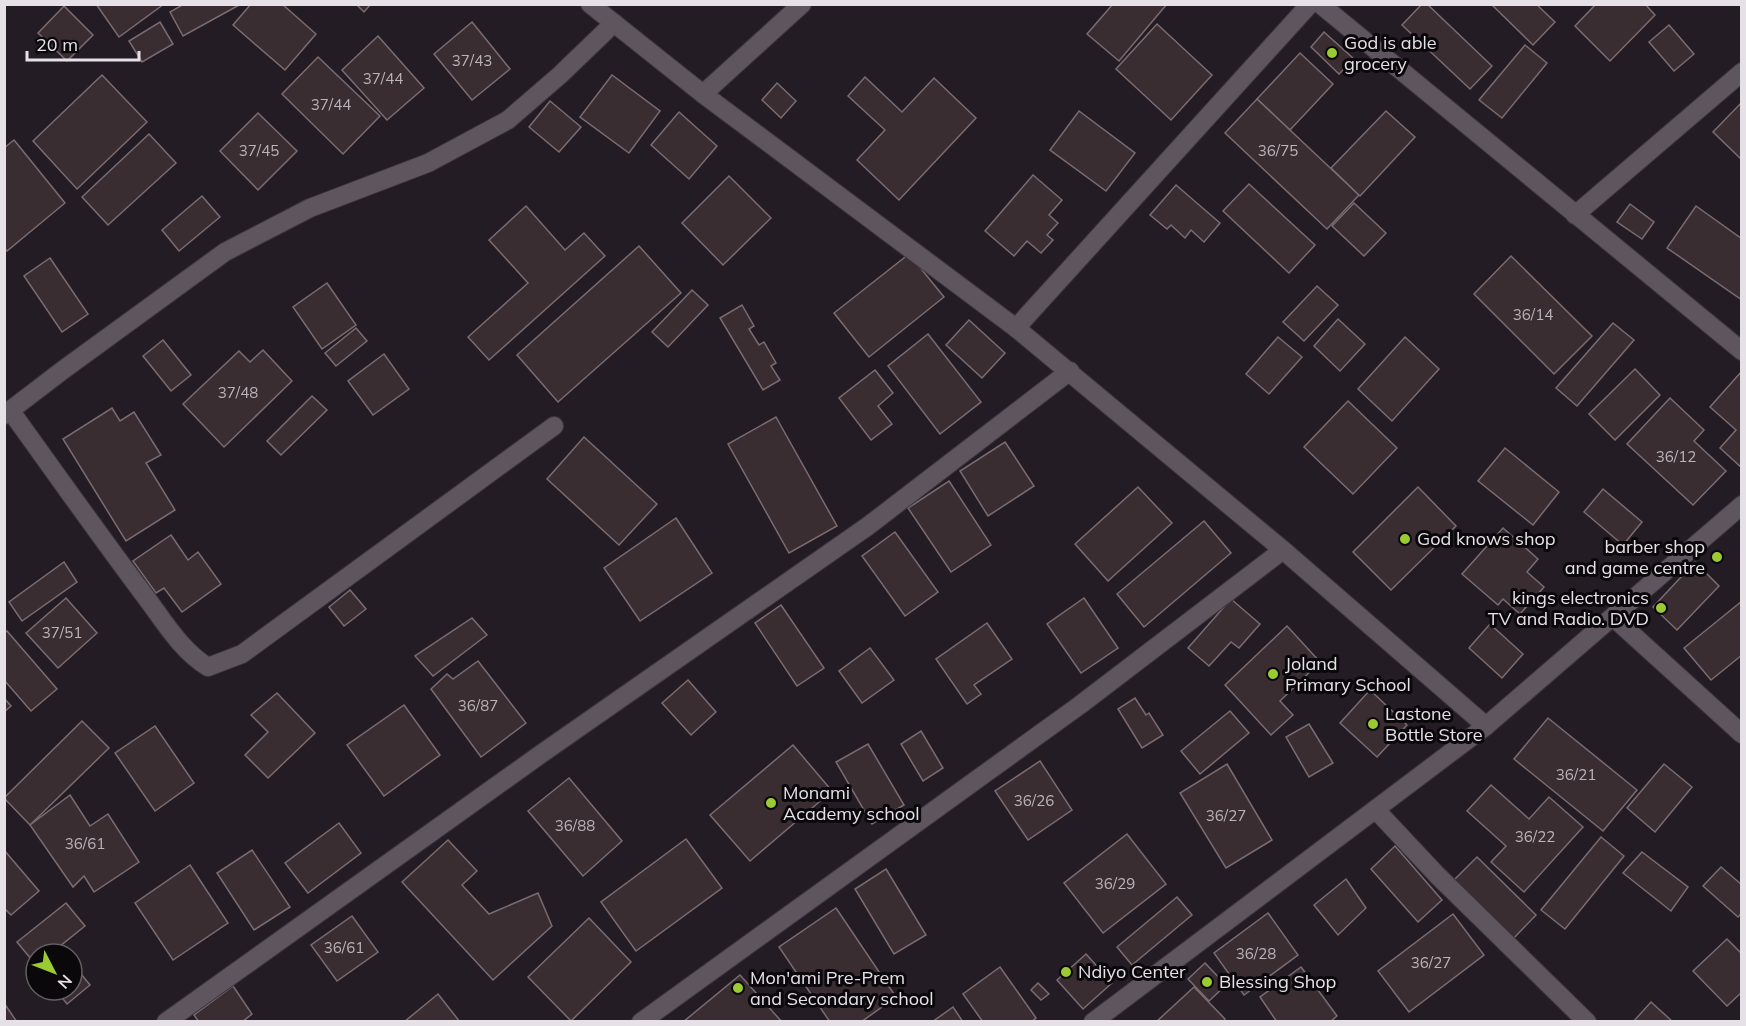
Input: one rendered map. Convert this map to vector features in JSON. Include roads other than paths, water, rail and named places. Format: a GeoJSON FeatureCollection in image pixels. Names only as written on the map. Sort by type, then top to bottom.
{"type":"FeatureCollection","features":[{"type":"Feature","properties":{"kind":"street"},"geometry":{"type":"LineString","coordinates":[[590,4],[703,94],[1070,371],[1283,550],[1486,726]]}},
{"type":"Feature","properties":{"kind":"street"},"geometry":{"type":"LineString","coordinates":[[703,94],[802,4]]}},
{"type":"Feature","properties":{"kind":"street"},"geometry":{"type":"LineString","coordinates":[[1016,328],[1310,4]]}},
{"type":"Feature","properties":{"kind":"street"},"geometry":{"type":"LineString","coordinates":[[1320,4],[1742,351]]}},
{"type":"Feature","properties":{"kind":"street"},"geometry":{"type":"LineString","coordinates":[[554,426],[242,654],[208,668],[182,644],[8,413],[225,252],[310,208],[428,163],[508,120],[560,75],[614,23]]}},
{"type":"Feature","properties":{"kind":"street"},"geometry":{"type":"LineString","coordinates":[[1575,215],[1742,72]]}},
{"type":"Feature","properties":{"kind":"street"},"geometry":{"type":"LineString","coordinates":[[166,1022],[541,754],[868,526],[1070,371]]}},
{"type":"Feature","properties":{"kind":"street"},"geometry":{"type":"LineString","coordinates":[[1093,1022],[1486,726],[1742,506]]}},
{"type":"Feature","properties":{"kind":"street"},"geometry":{"type":"LineString","coordinates":[[641,1022],[1080,705],[1283,550]]}},
{"type":"Feature","properties":{"kind":"street"},"geometry":{"type":"LineString","coordinates":[[1613,617],[1742,734]]}},
{"type":"Feature","properties":{"kind":"street"},"geometry":{"type":"LineString","coordinates":[[1376,810],[1437,875],[1587,1022]]}},
{"type":"Feature","properties":{"kind":"place","name":"God is able grocery"},"geometry":{"type":"Point","coordinates":[1332,53]}},
{"type":"Feature","properties":{"kind":"place","name":"God knows shop"},"geometry":{"type":"Point","coordinates":[1405,539]}},
{"type":"Feature","properties":{"kind":"place","name":"barber shop and game centre"},"geometry":{"type":"Point","coordinates":[1717,557]}},
{"type":"Feature","properties":{"kind":"place","name":"kings electronics TV and Radio. DVD"},"geometry":{"type":"Point","coordinates":[1661,608]}},
{"type":"Feature","properties":{"kind":"place","name":"Joland Primary School"},"geometry":{"type":"Point","coordinates":[1273,674]}},
{"type":"Feature","properties":{"kind":"place","name":"Lastone Bottle Store"},"geometry":{"type":"Point","coordinates":[1373,724]}},
{"type":"Feature","properties":{"kind":"place","name":"Monami Academy school"},"geometry":{"type":"Point","coordinates":[771,803]}},
{"type":"Feature","properties":{"kind":"place","name":"Ndiyo Center"},"geometry":{"type":"Point","coordinates":[1066,972]}},
{"type":"Feature","properties":{"kind":"place","name":"Blessing Shop"},"geometry":{"type":"Point","coordinates":[1207,982]}},
{"type":"Feature","properties":{"kind":"place","name":"Mon'ami Pre-Prem and Secondary school"},"geometry":{"type":"Point","coordinates":[738,988]}}]}
